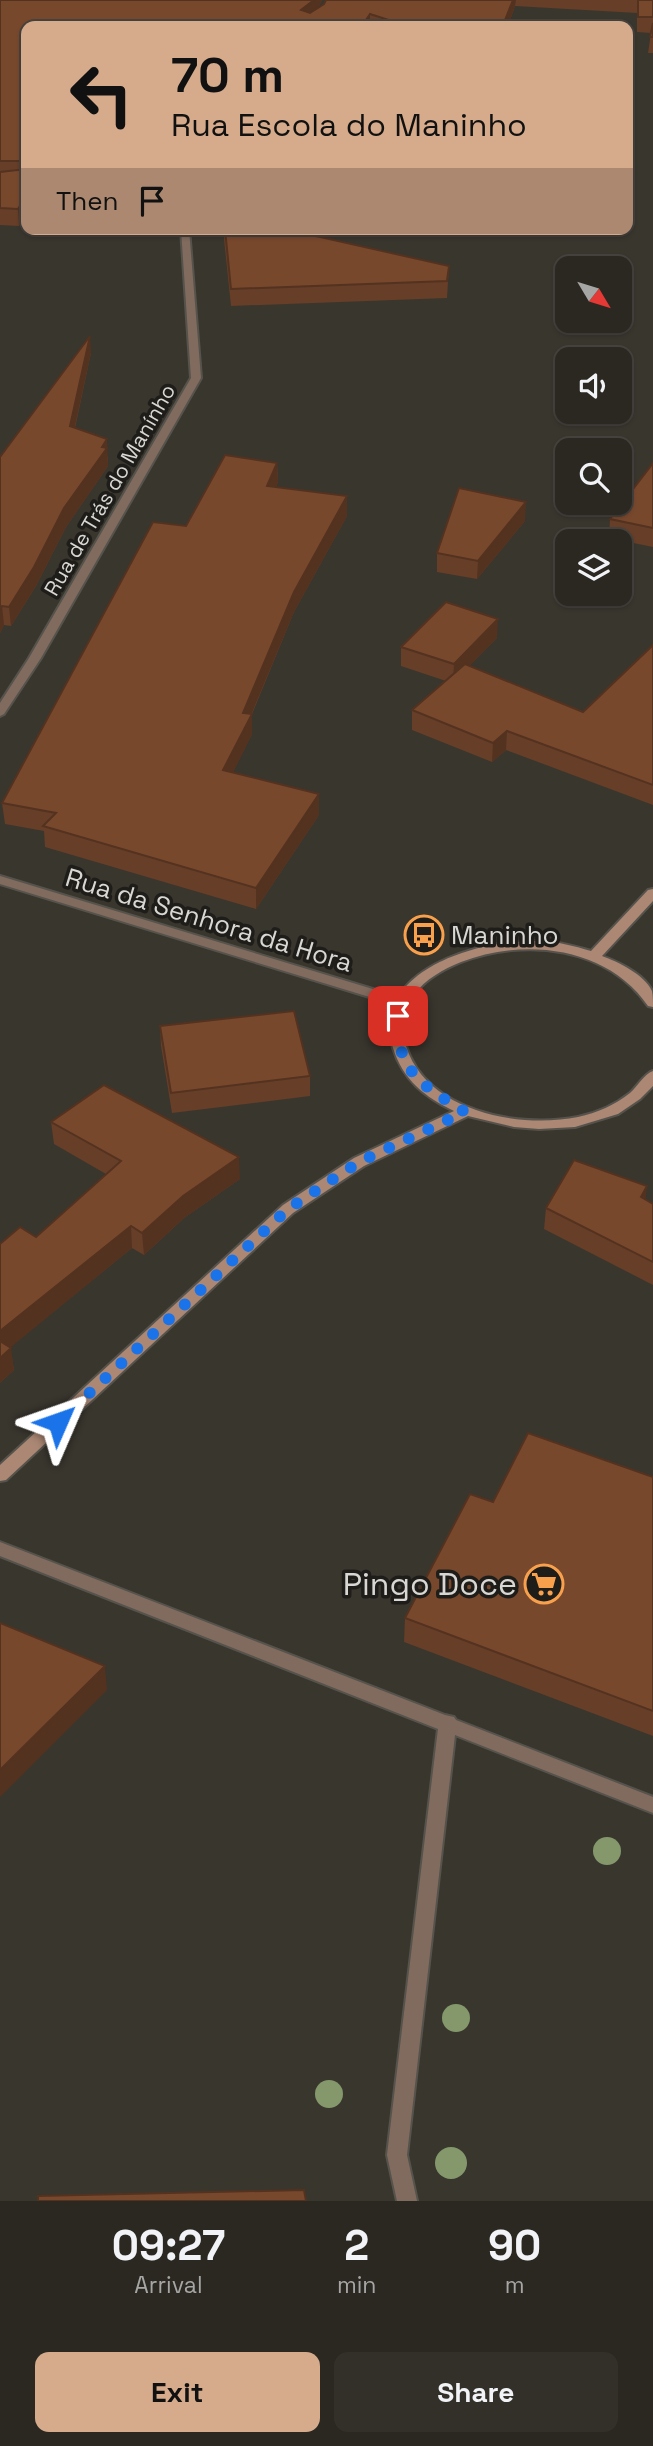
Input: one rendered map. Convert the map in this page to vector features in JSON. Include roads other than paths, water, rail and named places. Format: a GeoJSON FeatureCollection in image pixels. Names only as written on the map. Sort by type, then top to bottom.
{"type":"FeatureCollection","features":[{"type":"Feature","properties":{"kind":"main road"},"geometry":{"type":"LineString","coordinates":[[593,957],[653,893]]}},
{"type":"Feature","properties":{"kind":"main road"},"geometry":{"type":"LineString","coordinates":[[653,1003],[631,978],[593,957],[544,946],[512,944],[468,953],[437,966],[411,989],[398,1016],[397,1039],[404,1061],[423,1086],[465,1112],[500,1122],[534,1126],[576,1122],[611,1111],[631,1099],[653,1076]]}},
{"type":"Feature","properties":{"kind":"main road"},"geometry":{"type":"LineString","coordinates":[[0,1475],[288,1209],[359,1162],[465,1112]]}},
{"type":"Feature","properties":{"kind":"street","name":"Rua de Trás do Manínho"},"geometry":{"type":"LineString","coordinates":[[0,712],[41,647],[196,379],[185,235]]}},
{"type":"Feature","properties":{"kind":"street","name":"Rua da Senhora da Hora"},"geometry":{"type":"LineString","coordinates":[[0,880],[404,1003]]}},
{"type":"Feature","properties":{"kind":"street"},"geometry":{"type":"LineString","coordinates":[[0,1549],[653,1805]]}},
{"type":"Feature","properties":{"kind":"street"},"geometry":{"type":"LineString","coordinates":[[407,2201],[397,2155],[447,1722]]}},
{"type":"Feature","properties":{"kind":"place","name":"Maninho"},"geometry":{"type":"Point","coordinates":[424,935]}},
{"type":"Feature","properties":{"kind":"place","name":"Pingo Doce"},"geometry":{"type":"Point","coordinates":[544,1584]}}]}
